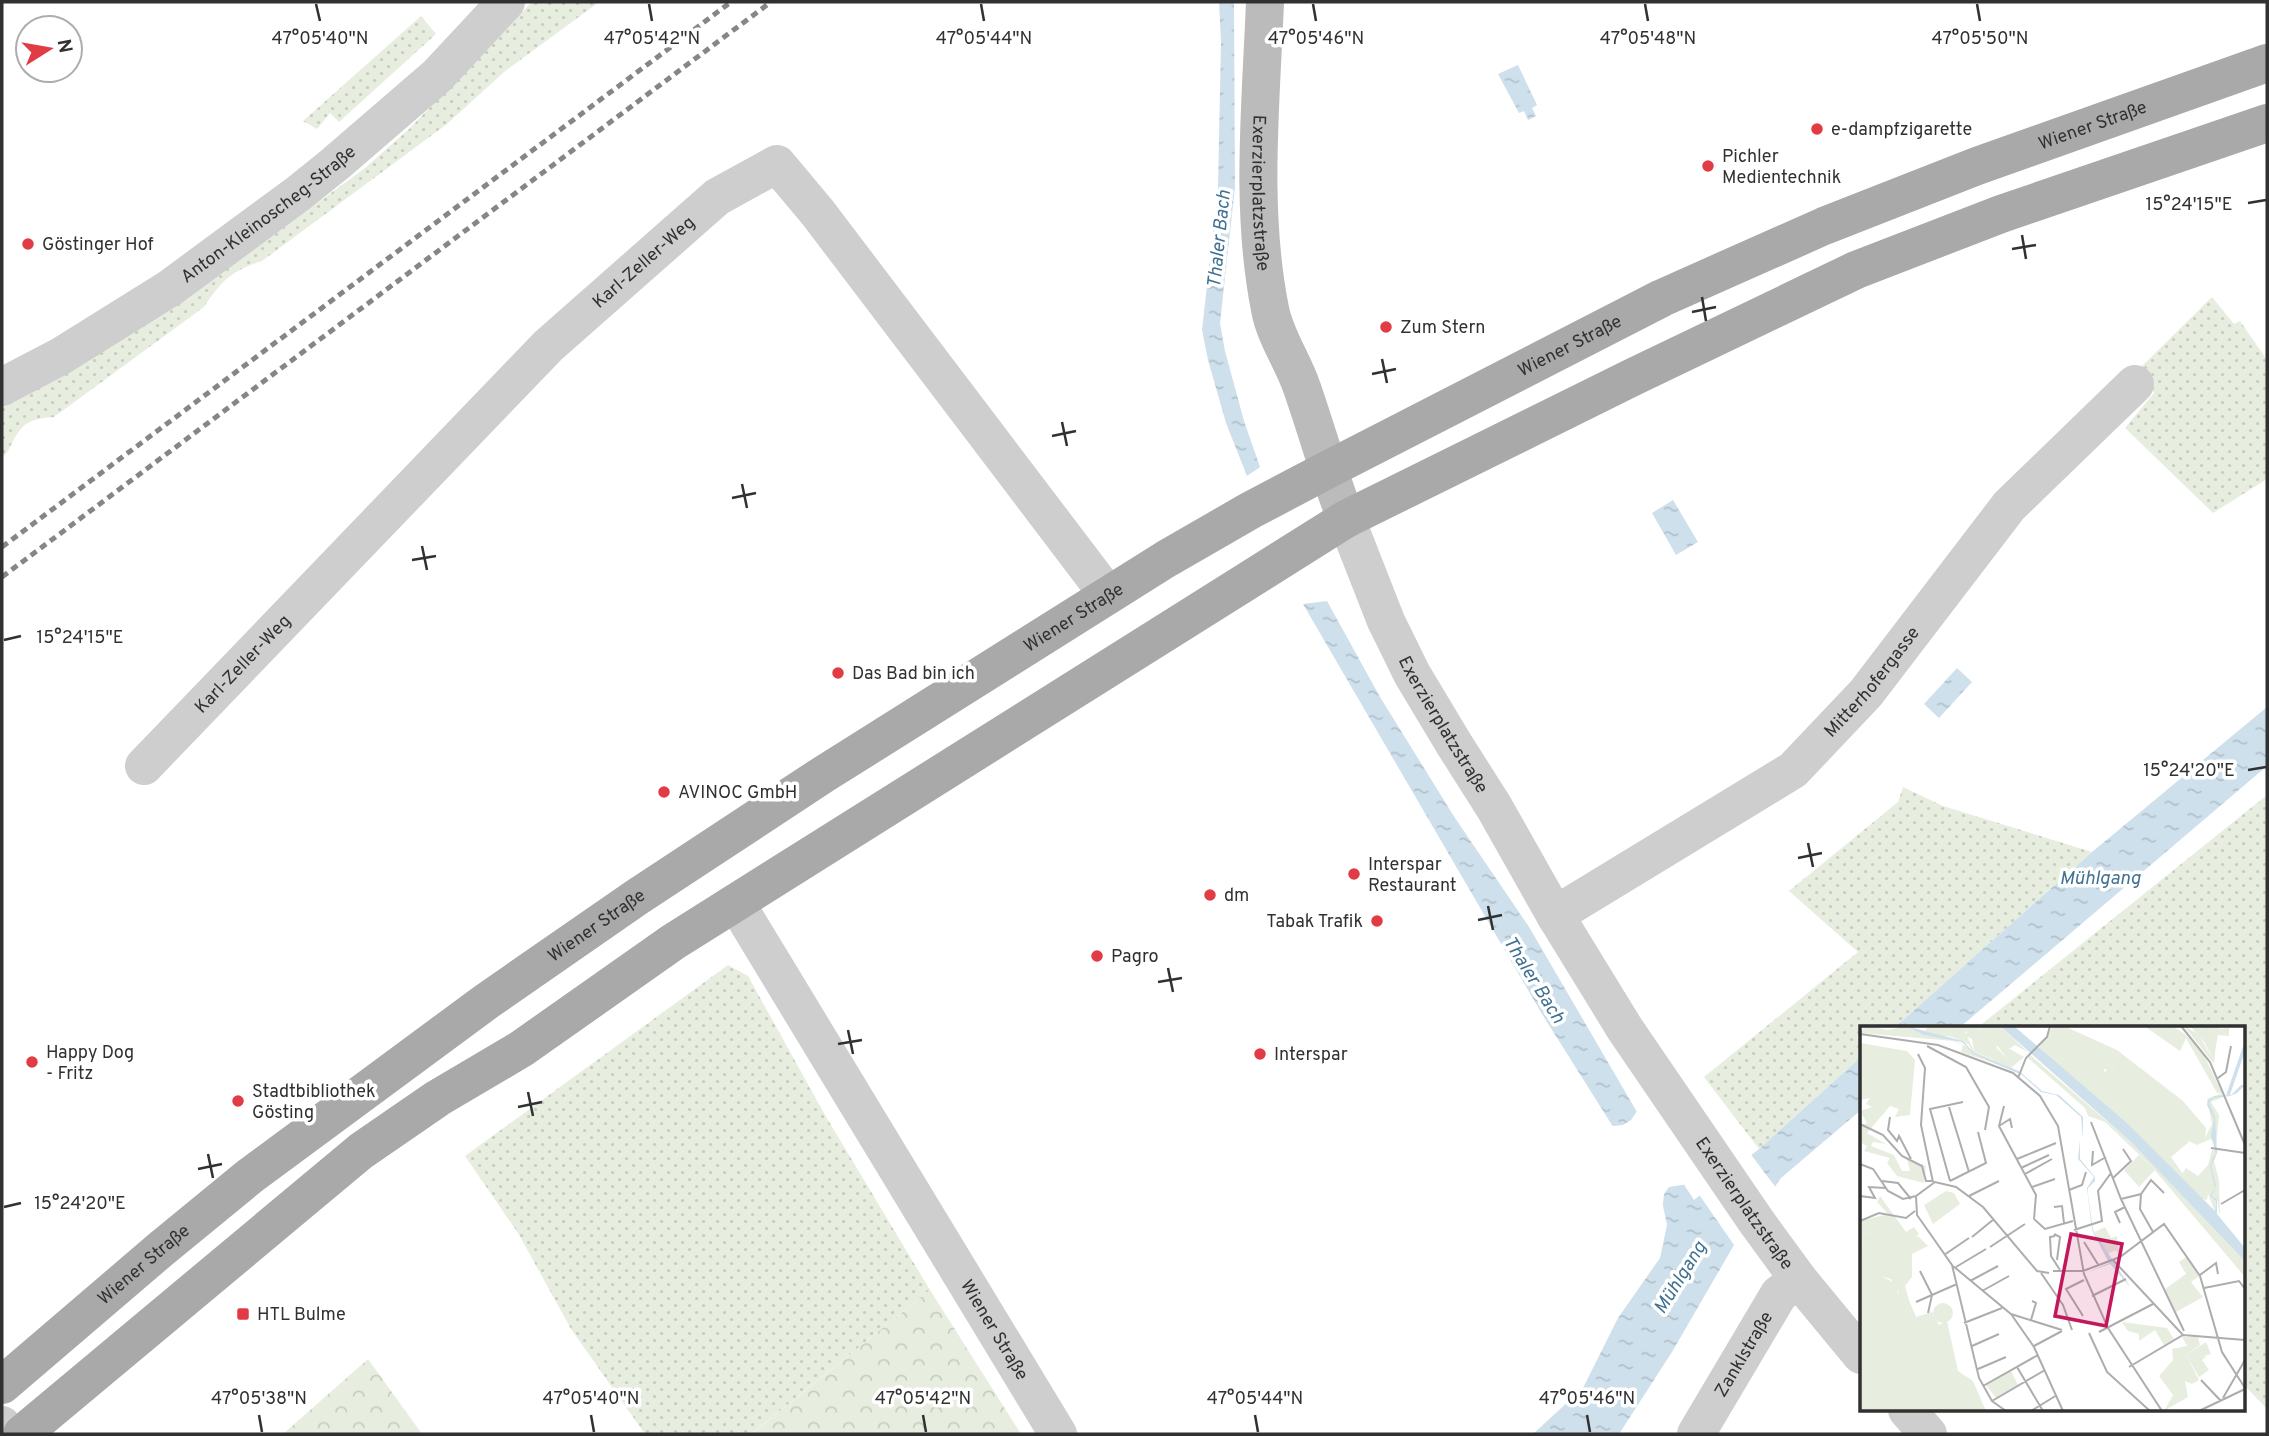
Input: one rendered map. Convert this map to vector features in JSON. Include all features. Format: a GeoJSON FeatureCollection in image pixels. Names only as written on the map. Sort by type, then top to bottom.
{"type":"FeatureCollection","features":[{"type":"Feature","properties":{"kind":"main road","name":"Exerzierplatzstraße"},"geometry":{"type":"LineString","coordinates":[[1265,2],[1259,135],[1260,245],[1270,312],[1302,387],[1327,470],[1346,519]]}},
{"type":"Feature","properties":{"kind":"main road","name":"Wiener Straße"},"geometry":{"type":"LineString","coordinates":[[2,1385],[250,1176],[487,1001],[637,897],[824,774],[1108,595],[1251,510],[1662,298],[1824,226],[1976,166],[2267,62]]}},
{"type":"Feature","properties":{"kind":"main road"},"geometry":{"type":"LineString","coordinates":[[22,1434],[361,1151],[438,1097],[521,1049],[673,942],[1346,519],[1856,270],[2001,214],[2267,123]]}},
{"type":"Feature","properties":{"kind":"street","name":"Anton-Kleinoscheg-Straße"},"geometry":{"type":"LineString","coordinates":[[2,387],[61,356],[170,288],[299,193],[437,76],[506,2]]}},
{"type":"Feature","properties":{"kind":"street","name":"Karl-Zeller-Weg"},"geometry":{"type":"LineString","coordinates":[[144,766],[548,346],[717,197],[777,164],[818,213],[1108,595]]}},
{"type":"Feature","properties":{"kind":"street","name":"Mitterhofergasse"},"geometry":{"type":"LineString","coordinates":[[1555,915],[1793,770],[1866,693],[2009,506],[2136,384]]}},
{"type":"Feature","properties":{"kind":"street","name":"Exerzierplatzstraße"},"geometry":{"type":"LineString","coordinates":[[1346,519],[1385,621],[1412,674],[1625,1029],[1756,1221],[1799,1280],[1860,1354]]}},
{"type":"Feature","properties":{"kind":"street","name":"Wiener Straße"},"geometry":{"type":"LineString","coordinates":[[736,903],[1058,1434]]}},
{"type":"Feature","properties":{"kind":"street","name":"Zanklstraße"},"geometry":{"type":"LineString","coordinates":[[1696,1434],[1779,1294],[1799,1280]]}},
{"type":"Feature","properties":{"kind":"street"},"geometry":{"type":"LineString","coordinates":[[1909,1412],[1928,1434]]}},
{"type":"Feature","properties":{"kind":"street"},"geometry":{"type":"LineString","coordinates":[[2,1425],[4,1434]]}},
{"type":"Feature","properties":{"kind":"green space"},"geometry":{"type":"Polygon","coordinates":[[[532,2],[599,2],[504,72],[447,124],[262,261],[243,268],[228,278],[204,307],[54,417],[39,419],[24,426],[2,457],[2,405],[275,234],[365,168],[409,129],[532,2]]]}},
{"type":"Feature","properties":{"kind":"green space"},"geometry":{"type":"Polygon","coordinates":[[[421,16],[436,34],[339,122],[330,113],[317,129],[303,121],[421,16]]]}},
{"type":"Feature","properties":{"kind":"green space"},"geometry":{"type":"Polygon","coordinates":[[[2212,297],[2234,324],[2240,321],[2267,360],[2267,479],[2213,513],[2125,428],[2154,393],[2140,368],[2212,297]]]}},
{"type":"Feature","properties":{"kind":"green space"},"geometry":{"type":"Polygon","coordinates":[[[1903,787],[1943,806],[2092,852],[1896,1026],[1860,1026],[1860,1058],[1759,1149],[1704,1077],[1858,952],[1789,891],[1898,802],[1903,787]]]}},
{"type":"Feature","properties":{"kind":"green space"},"geometry":{"type":"Polygon","coordinates":[[[2267,795],[2267,1409],[2244,1385],[2244,1026],[1979,1026],[2267,795]]]}},
{"type":"Feature","properties":{"kind":"green space"},"geometry":{"type":"Polygon","coordinates":[[[728,965],[748,976],[825,1115],[930,1290],[751,1434],[645,1434],[571,1329],[518,1233],[465,1156],[728,965]]]}},
{"type":"Feature","properties":{"kind":"green space"},"geometry":{"type":"Polygon","coordinates":[[[930,1290],[1021,1434],[751,1434],[754,1432],[930,1290]]]}},
{"type":"Feature","properties":{"kind":"green space"},"geometry":{"type":"Polygon","coordinates":[[[368,1359],[422,1434],[283,1434],[368,1359]]]}},
{"type":"Feature","properties":{"kind":"water","name":"Thaler Bach"},"geometry":{"type":"Polygon","coordinates":[[[1219,2],[1234,2],[1235,187],[1220,323],[1244,421],[1260,467],[1247,476],[1226,423],[1202,330],[1218,188],[1221,42],[1219,2]]]}},
{"type":"Feature","properties":{"kind":"water"},"geometry":{"type":"Polygon","coordinates":[[[1518,65],[1537,105],[1532,108],[1536,116],[1528,120],[1524,111],[1519,113],[1498,74],[1518,65]]]}},
{"type":"Feature","properties":{"kind":"water"},"geometry":{"type":"Polygon","coordinates":[[[1673,500],[1698,542],[1676,555],[1652,513],[1673,500]]]}},
{"type":"Feature","properties":{"kind":"water"},"geometry":{"type":"Polygon","coordinates":[[[1327,601],[1380,697],[1455,818],[1529,927],[1637,1112],[1694,1200],[1759,1149],[1860,1058],[1860,1111],[1781,1178],[1734,1245],[1672,1352],[1619,1434],[1533,1434],[1583,1388],[1618,1318],[1660,1258],[1667,1225],[1663,1206],[1542,1014],[1303,604],[1327,601]]]}},
{"type":"Feature","properties":{"kind":"water"},"geometry":{"type":"Polygon","coordinates":[[[1957,668],[1972,682],[1939,718],[1924,704],[1957,668]]]}},
{"type":"Feature","properties":{"kind":"water","name":"Mühlgang"},"geometry":{"type":"Polygon","coordinates":[[[2267,707],[2267,766],[1961,1026],[1896,1026],[2092,852],[2267,707]]]}},
{"type":"Feature","properties":{"kind":"pier"},"geometry":{"type":"Polygon","coordinates":[[[1639,1108],[1688,1184],[1669,1187],[1664,1194],[1662,1213],[1607,1123],[1613,1126],[1623,1125],[1631,1120],[1639,1108]]]}},
{"type":"Feature","properties":{"kind":"pier"},"geometry":{"type":"Polygon","coordinates":[[[1749,1152],[1777,1189],[1750,1228],[1734,1245],[1698,1193],[1749,1152]]]}},
{"type":"Feature","properties":{"kind":"railway"},"geometry":{"type":"LineString","coordinates":[[2,547],[731,2]]}},
{"type":"Feature","properties":{"kind":"railway"},"geometry":{"type":"LineString","coordinates":[[2,577],[771,2]]}},
{"type":"Feature","properties":{"kind":"place","name":"e-dampfzigarette"},"geometry":{"type":"Point","coordinates":[1817,129]}},
{"type":"Feature","properties":{"kind":"place","name":"Pichler Medientechnik"},"geometry":{"type":"Point","coordinates":[1708,166]}},
{"type":"Feature","properties":{"kind":"place","name":"Göstinger Hof"},"geometry":{"type":"Point","coordinates":[28,244]}},
{"type":"Feature","properties":{"kind":"place","name":"Zum Stern"},"geometry":{"type":"Point","coordinates":[1386,327]}},
{"type":"Feature","properties":{"kind":"place","name":"Das Bad bin ich"},"geometry":{"type":"Point","coordinates":[838,673]}},
{"type":"Feature","properties":{"kind":"place","name":"AVINOC GmbH"},"geometry":{"type":"Point","coordinates":[664,792]}},
{"type":"Feature","properties":{"kind":"place","name":"Interspar Restaurant"},"geometry":{"type":"Point","coordinates":[1354,874]}},
{"type":"Feature","properties":{"kind":"place","name":"dm"},"geometry":{"type":"Point","coordinates":[1210,895]}},
{"type":"Feature","properties":{"kind":"place","name":"Tabak Trafik"},"geometry":{"type":"Point","coordinates":[1377,921]}},
{"type":"Feature","properties":{"kind":"place","name":"Pagro"},"geometry":{"type":"Point","coordinates":[1097,956]}},
{"type":"Feature","properties":{"kind":"place","name":"Interspar"},"geometry":{"type":"Point","coordinates":[1260,1054]}},
{"type":"Feature","properties":{"kind":"place","name":"Happy Dog - Fritz"},"geometry":{"type":"Point","coordinates":[32,1062]}},
{"type":"Feature","properties":{"kind":"place","name":"Stadtbibliothek Gösting"},"geometry":{"type":"Point","coordinates":[238,1101]}},
{"type":"Feature","properties":{"kind":"place","name":"HTL Bulme"},"geometry":{"type":"Point","coordinates":[243,1314]}}]}
